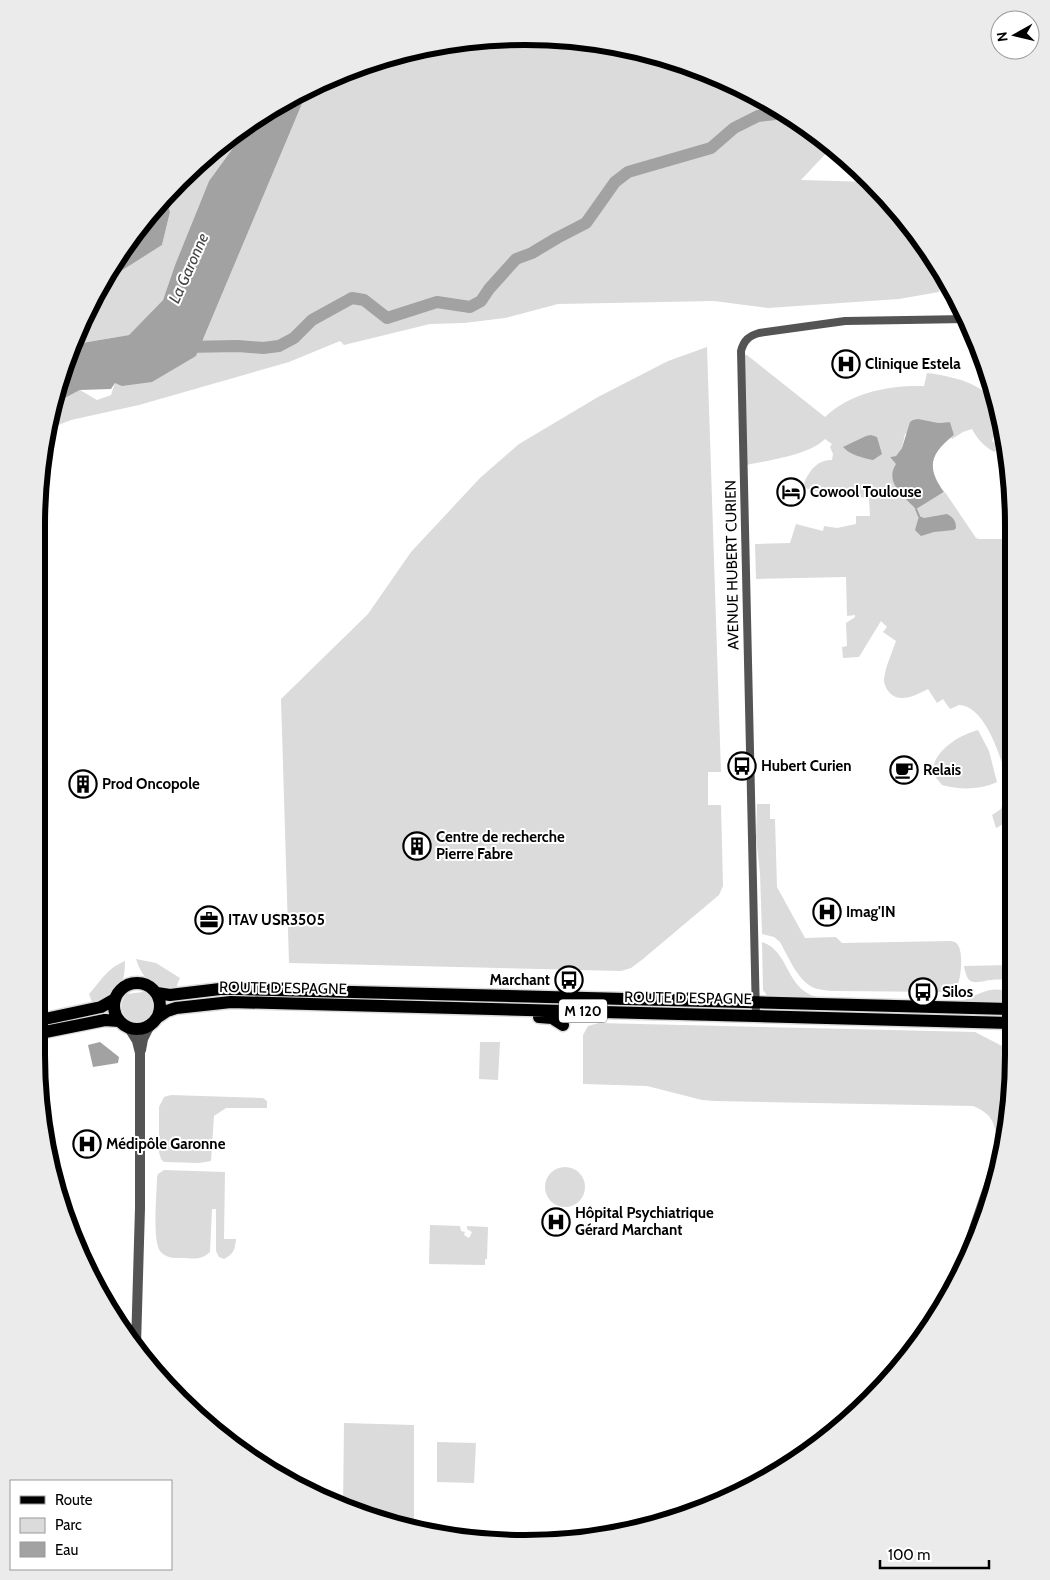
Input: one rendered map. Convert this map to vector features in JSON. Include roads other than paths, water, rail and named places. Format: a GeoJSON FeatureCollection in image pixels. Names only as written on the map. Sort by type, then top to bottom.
{"type":"FeatureCollection","features":[{"type":"Feature","properties":{"kind":"main road"},"geometry":{"type":"LineString","coordinates":[[45,1019],[101,1007],[115,999],[123,988],[137,983],[144,984],[157,993],[161,1008],[158,1017],[149,1027],[137,1030],[124,1024],[105,1020],[45,1032]]}},
{"type":"Feature","properties":{"kind":"main road","name":"ROUTE D'ESPAGNE"},"geometry":{"type":"LineString","coordinates":[[157,993],[170,995],[220,989],[239,989],[756,1009],[1005,1023]]}},
{"type":"Feature","properties":{"kind":"main road"},"geometry":{"type":"LineString","coordinates":[[115,999],[115,1010],[124,1024]]}},
{"type":"Feature","properties":{"kind":"main road","name":"ROUTE D'ESPAGNE"},"geometry":{"type":"LineString","coordinates":[[158,1017],[176,1008],[224,1002],[487,1010],[1005,1009]]}},
{"type":"Feature","properties":{"kind":"main road"},"geometry":{"type":"LineString","coordinates":[[487,1010],[519,1016],[552,1018],[563,1025]]}},
{"type":"Feature","properties":{"kind":"street","name":"AVENUE HUBERT CURIEN"},"geometry":{"type":"LineString","coordinates":[[756,1009],[742,346],[748,338],[759,333],[845,321],[958,319]]}},
{"type":"Feature","properties":{"kind":"street"},"geometry":{"type":"LineString","coordinates":[[124,1024],[137,1041],[140,1053]]}},
{"type":"Feature","properties":{"kind":"street"},"geometry":{"type":"LineString","coordinates":[[136,1336],[140,1208],[140,1053],[149,1027]]}},
{"type":"Feature","properties":{"kind":"water","name":"La Garonne"},"geometry":{"type":"Polygon","coordinates":[[[304,100],[196,356],[152,382],[122,386],[115,383],[111,389],[80,390],[61,400],[81,343],[129,335],[163,300],[209,181],[236,142],[258,126],[304,100]]]}},
{"type":"Feature","properties":{"kind":"water"},"geometry":{"type":"Polygon","coordinates":[[[168,205],[170,212],[162,245],[118,273],[105,292],[126,258],[168,205]]]}},
{"type":"Feature","properties":{"kind":"water"},"geometry":{"type":"Polygon","coordinates":[[[918,419],[938,423],[950,422],[954,435],[940,448],[933,461],[935,475],[944,492],[916,509],[901,494],[894,483],[892,477],[896,464],[890,457],[896,456],[902,448],[910,422],[918,419]]]}},
{"type":"Feature","properties":{"kind":"water"},"geometry":{"type":"Polygon","coordinates":[[[866,436],[877,437],[882,454],[873,460],[853,454],[843,447],[866,436]]]}},
{"type":"Feature","properties":{"kind":"water"},"geometry":{"type":"Polygon","coordinates":[[[947,514],[955,521],[956,528],[954,530],[934,532],[921,536],[915,530],[919,516],[924,518],[947,514]]]}},
{"type":"Feature","properties":{"kind":"water"},"geometry":{"type":"Polygon","coordinates":[[[100,1042],[119,1057],[118,1063],[93,1067],[88,1045],[100,1042]]]}},
{"type":"Feature","properties":{"kind":"waterway"},"geometry":{"type":"LineString","coordinates":[[184,347],[238,346],[263,348],[279,346],[294,338],[312,320],[352,298],[364,300],[387,318],[437,302],[470,307],[481,301],[489,289],[516,259],[532,253],[586,223],[615,182],[628,172],[711,148],[734,128],[758,116],[773,114]]}},
{"type":"Feature","properties":{"kind":"waterway"},"geometry":{"type":"LineString","coordinates":[[916,509],[919,516]]}},
{"type":"Feature","properties":{"kind":"place","name":"Clinique Estela"},"geometry":{"type":"Point","coordinates":[846,364]}},
{"type":"Feature","properties":{"kind":"place","name":"Cowool Toulouse"},"geometry":{"type":"Point","coordinates":[791,492]}},
{"type":"Feature","properties":{"kind":"place","name":"Hubert Curien"},"geometry":{"type":"Point","coordinates":[742,766]}},
{"type":"Feature","properties":{"kind":"place","name":"Relais"},"geometry":{"type":"Point","coordinates":[904,770]}},
{"type":"Feature","properties":{"kind":"place","name":"Prod Oncopole"},"geometry":{"type":"Point","coordinates":[83,784]}},
{"type":"Feature","properties":{"kind":"place","name":"Centre de recherche Pierre Fabre"},"geometry":{"type":"Point","coordinates":[417,846]}},
{"type":"Feature","properties":{"kind":"place","name":"Imag'IN"},"geometry":{"type":"Point","coordinates":[827,912]}},
{"type":"Feature","properties":{"kind":"place","name":"ITAV USR3505"},"geometry":{"type":"Point","coordinates":[209,920]}},
{"type":"Feature","properties":{"kind":"place","name":"Marchant"},"geometry":{"type":"Point","coordinates":[569,980]}},
{"type":"Feature","properties":{"kind":"place","name":"Silos"},"geometry":{"type":"Point","coordinates":[923,992]}},
{"type":"Feature","properties":{"kind":"place","name":"Médipôle Garonne"},"geometry":{"type":"Point","coordinates":[87,1144]}},
{"type":"Feature","properties":{"kind":"place","name":"Hôpital Psychiatrique Gérard Marchant"},"geometry":{"type":"Point","coordinates":[556,1222]}}]}
